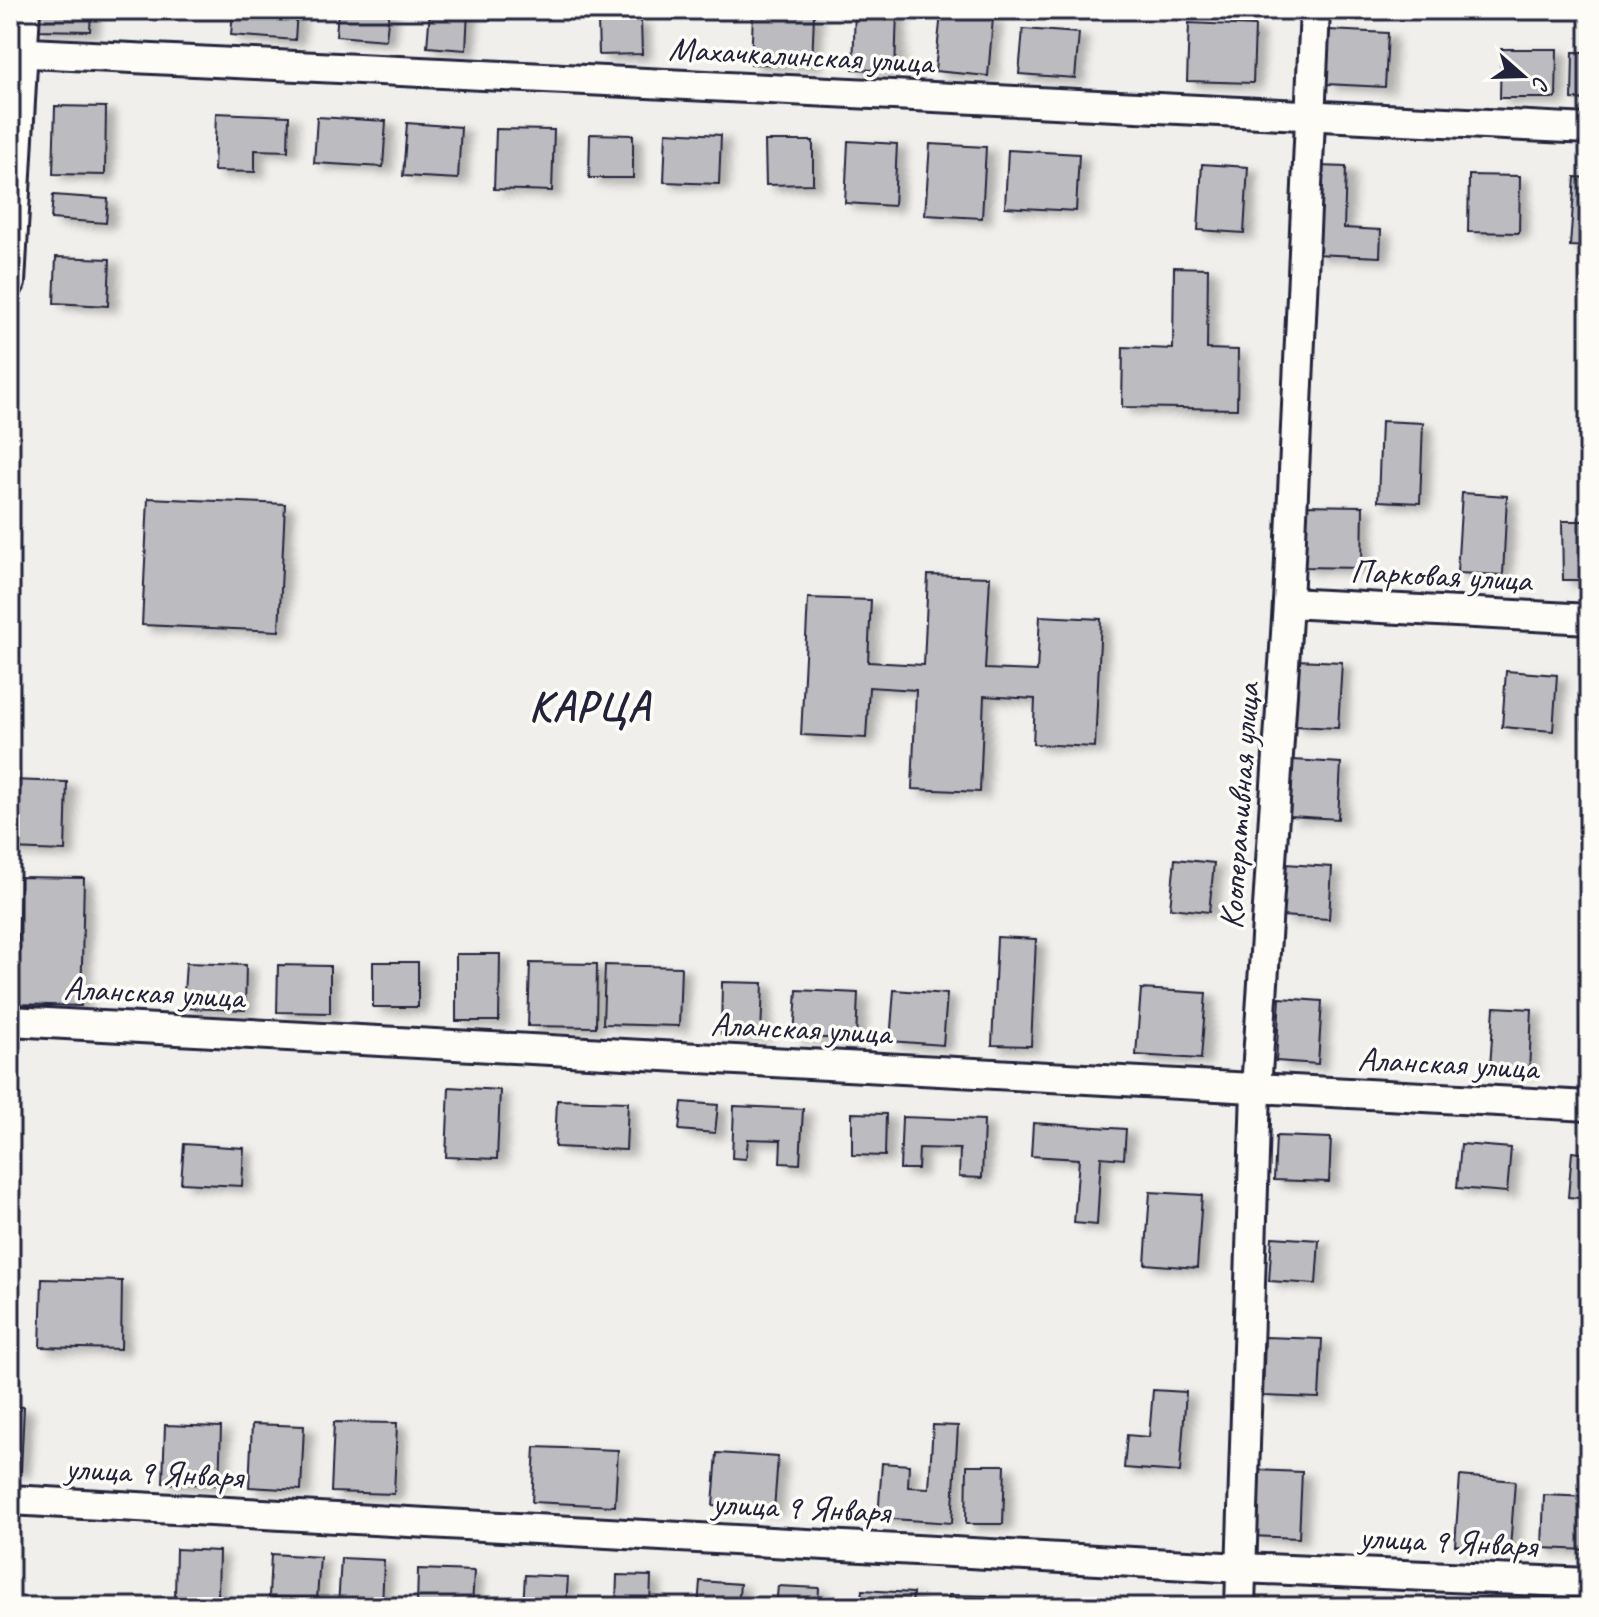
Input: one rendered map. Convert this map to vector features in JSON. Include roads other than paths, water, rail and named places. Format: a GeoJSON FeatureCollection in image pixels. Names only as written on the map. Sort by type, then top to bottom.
{"type":"FeatureCollection","features":[{"type":"Feature","properties":{"kind":"street"},"geometry":{"type":"LineString","coordinates":[[10,283],[17,53],[25,10]]}},
{"type":"Feature","properties":{"kind":"street","name":"Кооперативная улица"},"geometry":{"type":"LineString","coordinates":[[1240,1607],[1256,1089],[1288,603],[1315,10]]}},
{"type":"Feature","properties":{"kind":"street","name":"Махачкалинская улица"},"geometry":{"type":"LineString","coordinates":[[17,53],[1589,129]]}},
{"type":"Feature","properties":{"kind":"street","name":"Парковая улица"},"geometry":{"type":"LineString","coordinates":[[1288,603],[1589,619]]}},
{"type":"Feature","properties":{"kind":"street","name":"Аланская улица"},"geometry":{"type":"LineString","coordinates":[[10,1021],[1589,1106]]}},
{"type":"Feature","properties":{"kind":"street","name":"улица 9 Января"},"geometry":{"type":"LineString","coordinates":[[10,1500],[1242,1568],[1589,1583]]}},
{"type":"Feature","properties":{"kind":"district","name":"КАРЦА"},"geometry":{"type":"Point","coordinates":[590,706]}}]}
